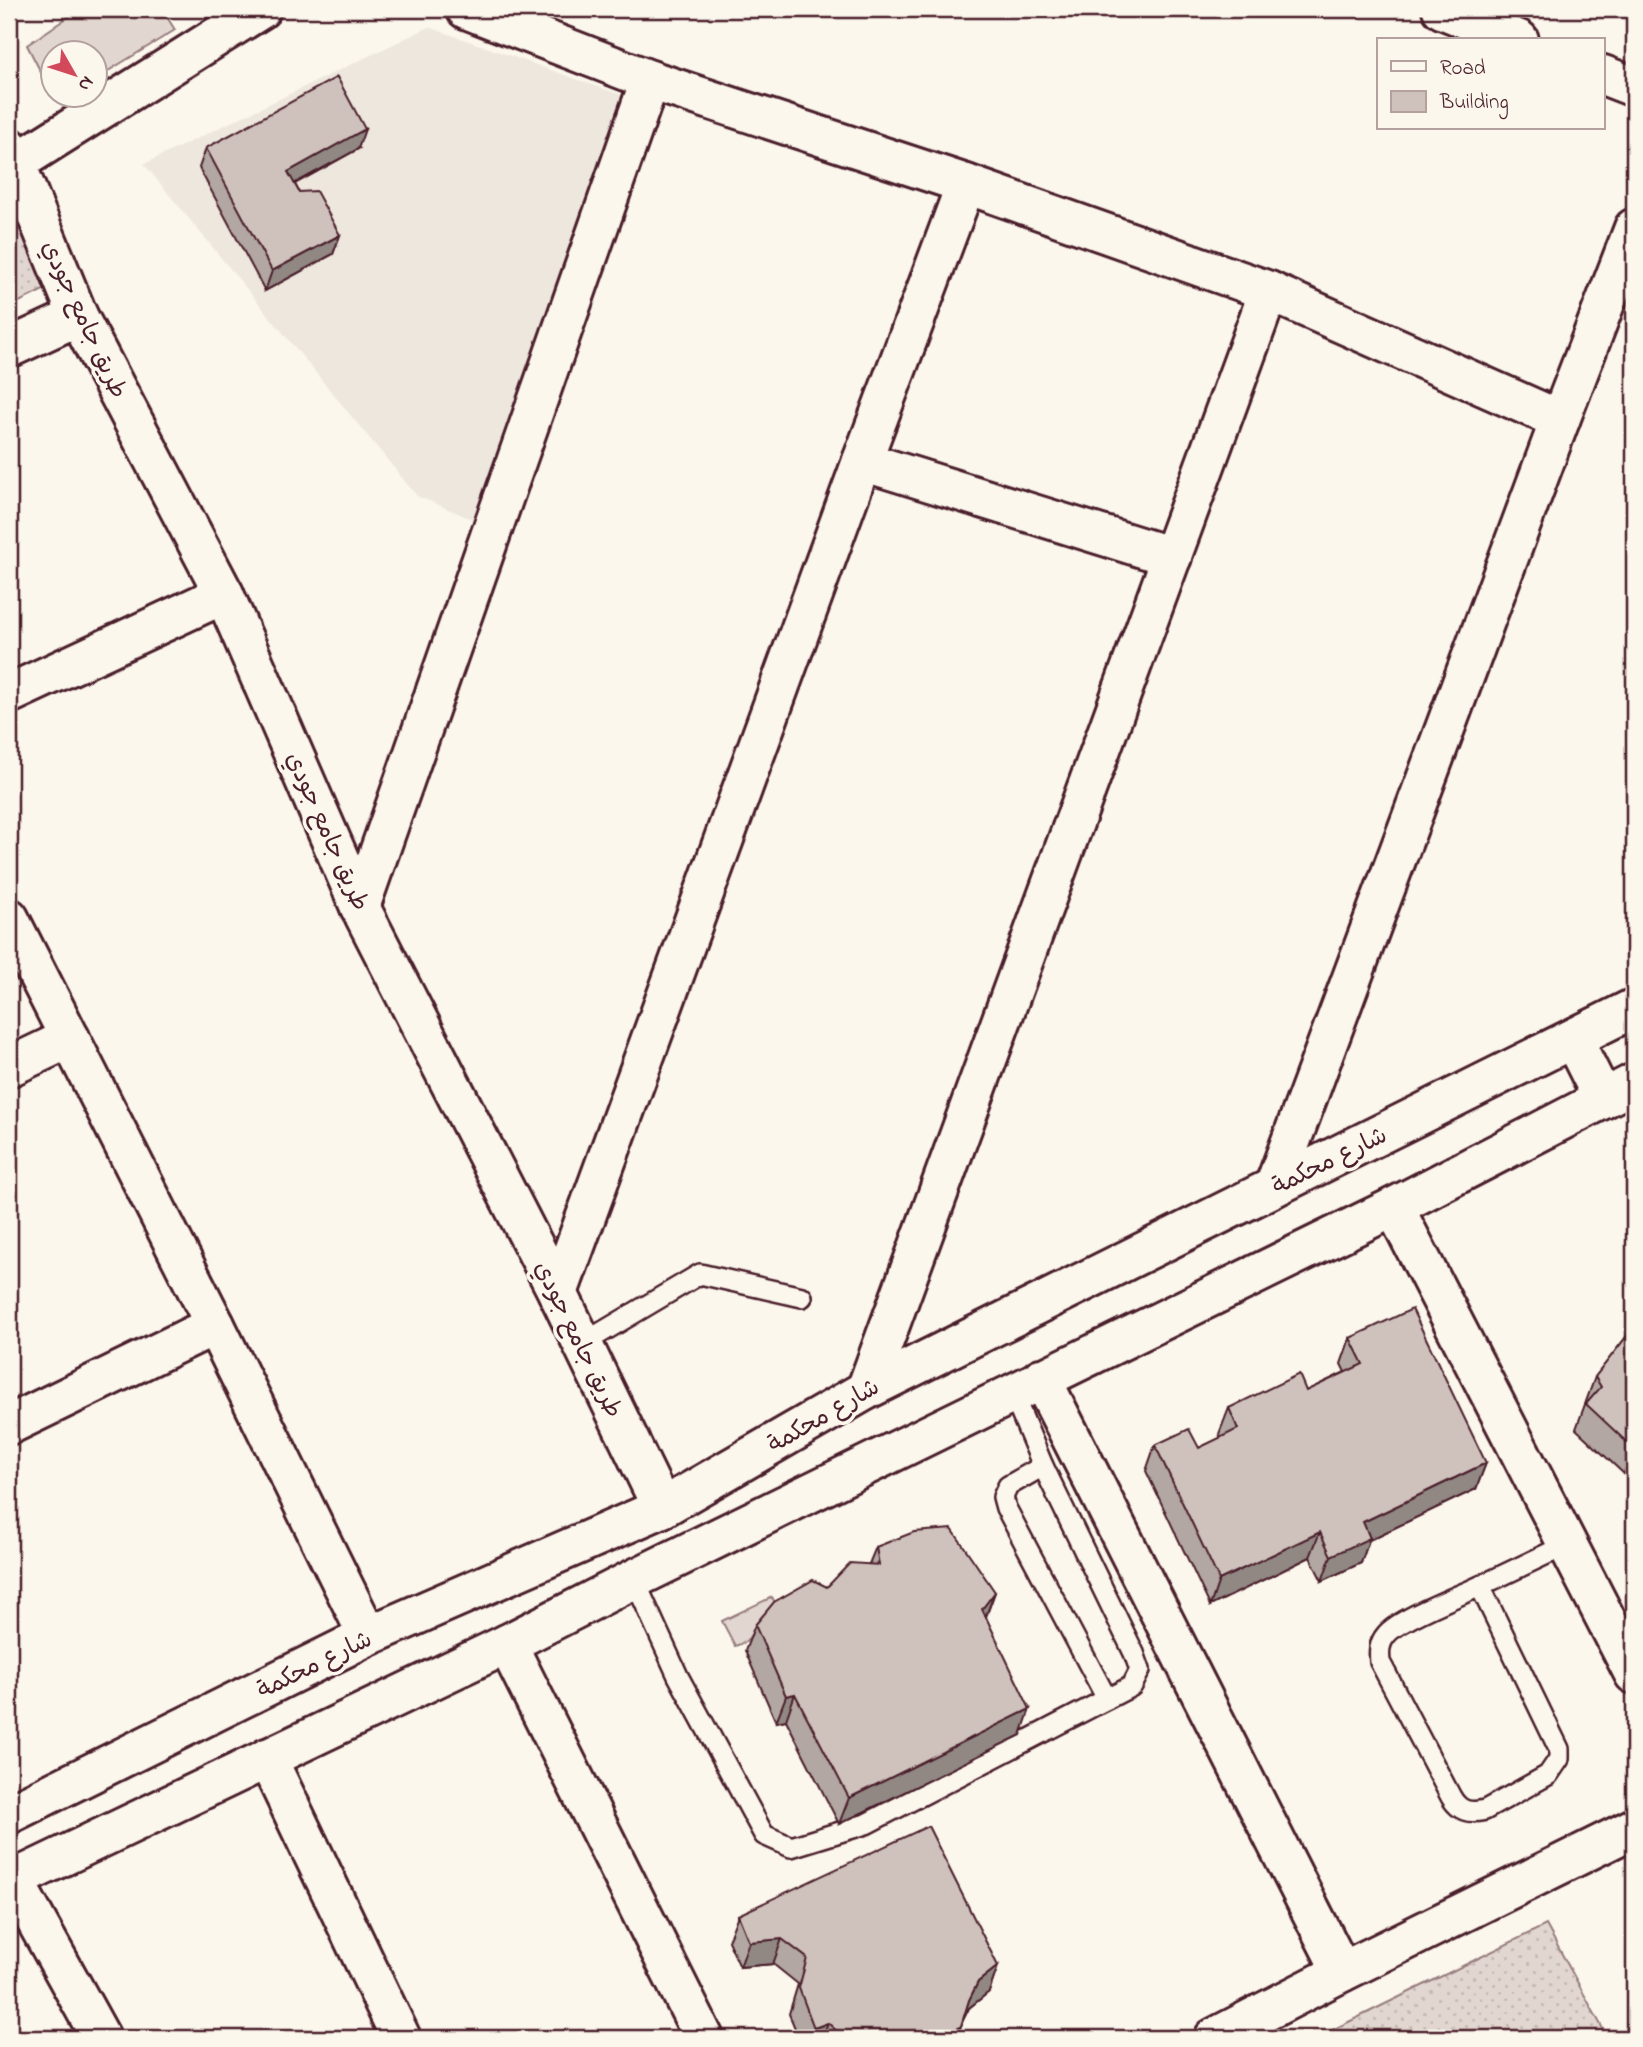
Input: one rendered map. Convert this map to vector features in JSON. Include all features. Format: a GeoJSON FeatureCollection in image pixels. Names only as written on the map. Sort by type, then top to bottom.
{"type":"FeatureCollection","features":[{"type":"Feature","properties":{"kind":"street"},"geometry":{"type":"LineString","coordinates":[[13,155],[261,9]]}},
{"type":"Feature","properties":{"kind":"street"},"geometry":{"type":"LineString","coordinates":[[466,9],[650,80],[966,184],[1269,291],[1560,420]]}},
{"type":"Feature","properties":{"kind":"street"},"geometry":{"type":"LineString","coordinates":[[1443,9],[1514,38]]}},
{"type":"Feature","properties":{"kind":"street"},"geometry":{"type":"LineString","coordinates":[[1604,75],[1634,88]]}},
{"type":"Feature","properties":{"kind":"street"},"geometry":{"type":"LineString","coordinates":[[360,907],[650,80]]}},
{"type":"Feature","properties":{"kind":"street","name":"طريق جامع جودي"},"geometry":{"type":"LineString","coordinates":[[13,155],[78,316],[225,594],[360,907],[558,1293],[662,1508]]}},
{"type":"Feature","properties":{"kind":"street"},"geometry":{"type":"LineString","coordinates":[[558,1293],[966,184]]}},
{"type":"Feature","properties":{"kind":"street"},"geometry":{"type":"LineString","coordinates":[[1274,1187],[1634,228]]}},
{"type":"Feature","properties":{"kind":"street"},"geometry":{"type":"LineString","coordinates":[[866,1390],[1269,291]]}},
{"type":"Feature","properties":{"kind":"street"},"geometry":{"type":"LineString","coordinates":[[9,348],[78,316]]}},
{"type":"Feature","properties":{"kind":"street"},"geometry":{"type":"LineString","coordinates":[[862,461],[1172,557]]}},
{"type":"Feature","properties":{"kind":"street"},"geometry":{"type":"LineString","coordinates":[[9,694],[225,594]]}},
{"type":"Feature","properties":{"kind":"street"},"geometry":{"type":"LineString","coordinates":[[9,918],[215,1325],[368,1636]]}},
{"type":"Feature","properties":{"kind":"street","name":"شارع محكمة"},"geometry":{"type":"LineString","coordinates":[[9,1814],[368,1636],[662,1508],[866,1390],[1634,1008]]}},
{"type":"Feature","properties":{"kind":"street"},"geometry":{"type":"LineString","coordinates":[[9,1067],[70,1038]]}},
{"type":"Feature","properties":{"kind":"street"},"geometry":{"type":"LineString","coordinates":[[101,2038],[11,1880],[507,1644],[634,1578],[1394,1207],[1619,1091],[1573,1039]]}},
{"type":"Feature","properties":{"kind":"street"},"geometry":{"type":"LineString","coordinates":[[1394,1207],[1634,1674]]}},
{"type":"Feature","properties":{"kind":"street"},"geometry":{"type":"LineString","coordinates":[[9,1425],[215,1325]]}},
{"type":"Feature","properties":{"kind":"street"},"geometry":{"type":"LineString","coordinates":[[1026,1385],[1342,1972]]}},
{"type":"Feature","properties":{"kind":"street"},"geometry":{"type":"LineString","coordinates":[[507,1644],[704,2038]]}},
{"type":"Feature","properties":{"kind":"street"},"geometry":{"type":"LineString","coordinates":[[267,1758],[401,2038]]}},
{"type":"Feature","properties":{"kind":"street"},"geometry":{"type":"LineString","coordinates":[[1214,2038],[1634,1828]]}},
{"type":"Feature","properties":{"kind":"lane"},"geometry":{"type":"LineString","coordinates":[[582,1344],[701,1273],[802,1297]]}},
{"type":"Feature","properties":{"kind":"lane"},"geometry":{"type":"LineString","coordinates":[[634,1578],[678,1676],[764,1835],[791,1847],[866,1824],[1132,1686],[1140,1670],[1043,1466],[1026,1385]]}},
{"type":"Feature","properties":{"kind":"lane"},"geometry":{"type":"LineString","coordinates":[[1043,1466],[1008,1486],[1003,1497],[1006,1508],[1107,1699]]}},
{"type":"Feature","properties":{"kind":"lane"},"geometry":{"type":"LineString","coordinates":[[1480,1586],[1559,1749],[1559,1759],[1548,1775],[1485,1810],[1475,1812],[1456,1806],[1451,1797],[1380,1662],[1381,1642],[1393,1627],[1568,1544]]}},
{"type":"Feature","properties":{"kind":"shaded area"},"geometry":{"type":"Polygon","coordinates":[[[80,9],[162,9],[175,30],[108,71],[108,38],[38,38],[38,67],[27,45],[80,9]]]}},
{"type":"Feature","properties":{"kind":"shaded area"},"geometry":{"type":"Polygon","coordinates":[[[429,27],[624,96],[474,520],[417,496],[144,164],[429,27]]]}},
{"type":"Feature","properties":{"kind":"shaded area"},"geometry":{"type":"Polygon","coordinates":[[[9,165],[62,281],[9,307],[9,165]]]}},
{"type":"Feature","properties":{"kind":"shaded area"},"geometry":{"type":"Polygon","coordinates":[[[772,1597],[781,1614],[756,1627],[746,1642],[735,1646],[722,1621],[772,1597]]]}},
{"type":"Feature","properties":{"kind":"shaded area"},"geometry":{"type":"Polygon","coordinates":[[[1546,1925],[1608,2038],[1316,2038],[1546,1925]]]}},
{"type":"Feature","properties":{"kind":"building"},"geometry":{"type":"Polygon","coordinates":[[[337,77],[365,129],[288,172],[299,192],[316,191],[340,235],[272,271],[206,148],[337,77]]]}},
{"type":"Feature","properties":{"kind":"building"},"geometry":{"type":"Polygon","coordinates":[[[1412,1309],[1486,1463],[1363,1522],[1370,1538],[1331,1556],[1320,1532],[1219,1580],[1155,1445],[1189,1429],[1199,1448],[1238,1429],[1229,1408],[1299,1374],[1306,1391],[1363,1364],[1350,1338],[1412,1309]]]}},
{"type":"Feature","properties":{"kind":"building"},"geometry":{"type":"Polygon","coordinates":[[[1634,1327],[1634,1449],[1586,1404],[1601,1387],[1595,1377],[1634,1327]]]}},
{"type":"Feature","properties":{"kind":"building"},"geometry":{"type":"Polygon","coordinates":[[[952,1529],[995,1592],[982,1609],[1030,1709],[849,1798],[795,1694],[786,1696],[755,1625],[774,1602],[813,1580],[827,1587],[850,1563],[879,1565],[876,1547],[914,1532],[952,1529]]]}},
{"type":"Feature","properties":{"kind":"building"},"geometry":{"type":"Polygon","coordinates":[[[928,1826],[998,1966],[978,1982],[961,2026],[944,2038],[844,2038],[828,2023],[814,2028],[799,1988],[807,1958],[782,1939],[749,1942],[738,1915],[928,1826]]]}},
{"type":"Feature","properties":{"kind":"building"},"geometry":{"type":"Polygon","coordinates":[[[1054,2033],[1057,2038],[1043,2038],[1054,2033]]]}}]}
